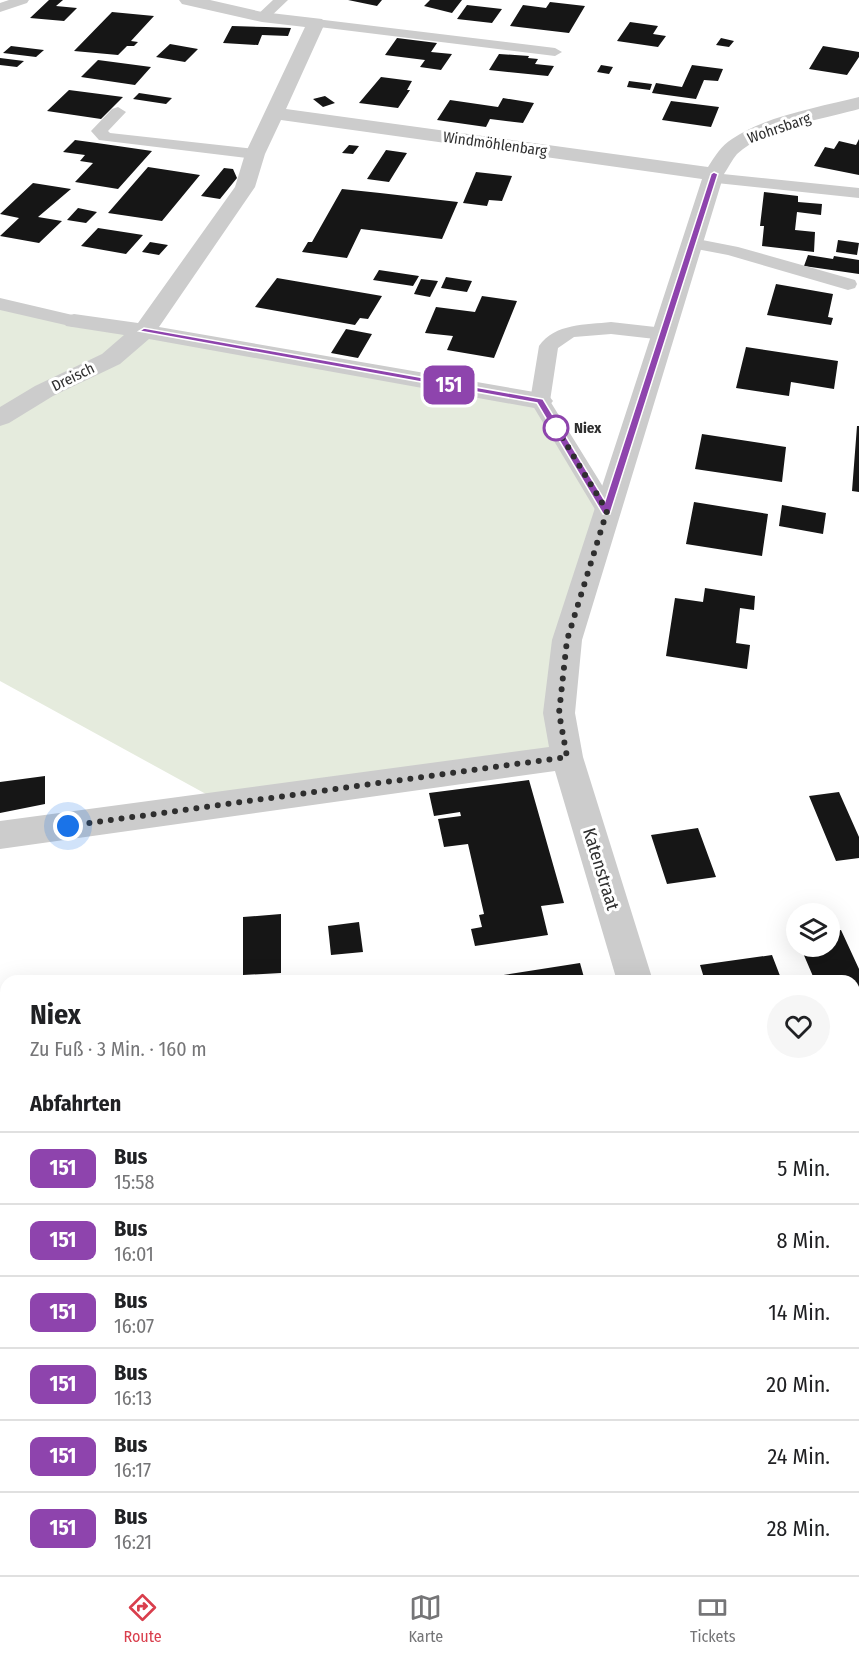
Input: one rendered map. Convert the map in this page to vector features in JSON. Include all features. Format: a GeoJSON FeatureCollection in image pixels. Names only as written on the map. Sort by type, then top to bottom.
{"type":"FeatureCollection","features":[{"type":"Feature","properties":{"kind":"street"},"geometry":{"type":"LineString","coordinates":[[144,331],[244,187],[255,154],[316,23],[262,17],[188,0]]}},
{"type":"Feature","properties":{"kind":"street","name":"Wohrsbarg"},"geometry":{"type":"LineString","coordinates":[[607,511],[713,176],[730,150],[746,138],[859,103]]}},
{"type":"Feature","properties":{"kind":"street","name":"Windmöhlenbarg"},"geometry":{"type":"LineString","coordinates":[[275,113],[713,176]]}},
{"type":"Feature","properties":{"kind":"street"},"geometry":{"type":"LineString","coordinates":[[74,321],[144,331],[540,401]]}},
{"type":"Feature","properties":{"kind":"street","name":"Dreisch"},"geometry":{"type":"LineString","coordinates":[[0,418],[44,390],[111,359],[144,331]]}},
{"type":"Feature","properties":{"kind":"street","name":"Katenstraat"},"geometry":{"type":"LineString","coordinates":[[607,511],[567,640],[559,713],[567,757],[633,975]]}},
{"type":"Feature","properties":{"kind":"street"},"geometry":{"type":"LineString","coordinates":[[0,835],[567,757]]}},
{"type":"Feature","properties":{"kind":"lane"},"geometry":{"type":"LineString","coordinates":[[0,8],[22,0]]}},
{"type":"Feature","properties":{"kind":"lane"},"geometry":{"type":"LineString","coordinates":[[262,17],[281,0]]}},
{"type":"Feature","properties":{"kind":"lane"},"geometry":{"type":"LineString","coordinates":[[316,23],[555,52]]}},
{"type":"Feature","properties":{"kind":"lane"},"geometry":{"type":"LineString","coordinates":[[118,112],[99,131],[105,137],[255,154]]}},
{"type":"Feature","properties":{"kind":"lane"},"geometry":{"type":"LineString","coordinates":[[713,176],[859,193]]}},
{"type":"Feature","properties":{"kind":"lane"},"geometry":{"type":"LineString","coordinates":[[692,243],[723,247],[817,278],[848,284]]}},
{"type":"Feature","properties":{"kind":"lane"},"geometry":{"type":"LineString","coordinates":[[0,304],[74,321]]}},
{"type":"Feature","properties":{"kind":"lane"},"geometry":{"type":"LineString","coordinates":[[607,511],[540,401],[549,346],[569,332],[611,328],[664,334]]}},
{"type":"Feature","properties":{"kind":"shaded area"},"geometry":{"type":"Polygon","coordinates":[[[0,306],[540,401],[607,511],[567,640],[567,757],[226,805],[0,681],[0,306]]]}},
{"type":"Feature","properties":{"kind":"building"},"geometry":{"type":"Polygon","coordinates":[[[49,0],[63,0],[56,6],[77,8],[64,21],[30,18],[49,0]]]}},
{"type":"Feature","properties":{"kind":"building"},"geometry":{"type":"Polygon","coordinates":[[[348,0],[382,0],[377,6],[348,0]]]}},
{"type":"Feature","properties":{"kind":"building"},"geometry":{"type":"Polygon","coordinates":[[[430,0],[462,0],[452,13],[424,6],[430,0]]]}},
{"type":"Feature","properties":{"kind":"building"},"geometry":{"type":"Polygon","coordinates":[[[550,2],[585,6],[569,33],[510,26],[523,5],[546,8],[550,2]]]}},
{"type":"Feature","properties":{"kind":"building"},"geometry":{"type":"Polygon","coordinates":[[[467,5],[502,9],[492,23],[457,19],[467,5]]]}},
{"type":"Feature","properties":{"kind":"building"},"geometry":{"type":"Polygon","coordinates":[[[112,12],[154,16],[131,41],[138,42],[134,46],[127,46],[118,55],[74,51],[112,12]]]}},
{"type":"Feature","properties":{"kind":"building"},"geometry":{"type":"Polygon","coordinates":[[[630,22],[658,26],[653,34],[666,36],[658,47],[617,41],[630,22]]]}},
{"type":"Feature","properties":{"kind":"building"},"geometry":{"type":"Polygon","coordinates":[[[232,26],[291,28],[288,36],[262,35],[258,45],[223,43],[232,26]]]}},
{"type":"Feature","properties":{"kind":"building"},"geometry":{"type":"Polygon","coordinates":[[[397,38],[437,43],[431,52],[452,54],[441,70],[420,67],[425,60],[385,55],[397,38]]]}},
{"type":"Feature","properties":{"kind":"building"},"geometry":{"type":"Polygon","coordinates":[[[721,38],[734,41],[729,47],[716,45],[721,38]]]}},
{"type":"Feature","properties":{"kind":"building"},"geometry":{"type":"Polygon","coordinates":[[[170,44],[198,49],[185,62],[156,57],[170,44]]]}},
{"type":"Feature","properties":{"kind":"building"},"geometry":{"type":"Polygon","coordinates":[[[11,46],[44,50],[36,57],[3,53],[11,46]]]}},
{"type":"Feature","properties":{"kind":"building"},"geometry":{"type":"Polygon","coordinates":[[[823,46],[859,52],[859,57],[847,75],[809,69],[823,46]]]}},
{"type":"Feature","properties":{"kind":"building"},"geometry":{"type":"Polygon","coordinates":[[[499,54],[529,56],[528,58],[538,59],[535,64],[554,66],[548,76],[489,70],[499,54]]]}},
{"type":"Feature","properties":{"kind":"building"},"geometry":{"type":"Polygon","coordinates":[[[0,58],[24,61],[17,67],[0,65],[0,58]]]}},
{"type":"Feature","properties":{"kind":"building"},"geometry":{"type":"Polygon","coordinates":[[[98,60],[151,67],[135,85],[81,77],[98,60]]]}},
{"type":"Feature","properties":{"kind":"building"},"geometry":{"type":"Polygon","coordinates":[[[601,65],[613,67],[609,74],[597,72],[601,65]]]}},
{"type":"Feature","properties":{"kind":"building"},"geometry":{"type":"Polygon","coordinates":[[[692,65],[723,69],[718,81],[704,80],[696,99],[652,93],[656,83],[682,87],[692,65]]]}},
{"type":"Feature","properties":{"kind":"building"},"geometry":{"type":"Polygon","coordinates":[[[381,77],[412,81],[407,90],[410,90],[398,108],[359,103],[381,77]]]}},
{"type":"Feature","properties":{"kind":"building"},"geometry":{"type":"Polygon","coordinates":[[[629,81],[652,84],[650,90],[627,87],[629,81]]]}},
{"type":"Feature","properties":{"kind":"building"},"geometry":{"type":"Polygon","coordinates":[[[69,90],[123,97],[101,119],[47,111],[69,90]]]}},
{"type":"Feature","properties":{"kind":"building"},"geometry":{"type":"Polygon","coordinates":[[[139,93],[172,98],[166,104],[133,99],[139,93]]]}},
{"type":"Feature","properties":{"kind":"building"},"geometry":{"type":"Polygon","coordinates":[[[325,96],[335,103],[323,107],[313,99],[325,96]]]}},
{"type":"Feature","properties":{"kind":"building"},"geometry":{"type":"Polygon","coordinates":[[[503,98],[534,103],[523,123],[490,119],[486,127],[437,120],[450,100],[498,107],[503,98]]]}},
{"type":"Feature","properties":{"kind":"building"},"geometry":{"type":"Polygon","coordinates":[[[671,101],[719,107],[711,127],[662,120],[671,101]]]}},
{"type":"Feature","properties":{"kind":"building"},"geometry":{"type":"Polygon","coordinates":[[[859,139],[859,175],[814,166],[825,147],[834,149],[839,141],[856,145],[859,139]]]}},
{"type":"Feature","properties":{"kind":"building"},"geometry":{"type":"Polygon","coordinates":[[[75,140],[152,151],[118,189],[75,182],[93,163],[80,161],[85,155],[63,152],[75,140]]]}},
{"type":"Feature","properties":{"kind":"building"},"geometry":{"type":"Polygon","coordinates":[[[349,145],[359,146],[353,154],[342,153],[349,145]]]}},
{"type":"Feature","properties":{"kind":"building"},"geometry":{"type":"Polygon","coordinates":[[[386,150],[407,153],[389,182],[367,179],[386,150]]]}},
{"type":"Feature","properties":{"kind":"building"},"geometry":{"type":"Polygon","coordinates":[[[148,167],[200,175],[162,221],[108,213],[148,167]]]}},
{"type":"Feature","properties":{"kind":"building"},"geometry":{"type":"Polygon","coordinates":[[[224,168],[233,169],[237,178],[220,199],[201,196],[224,168]]]}},
{"type":"Feature","properties":{"kind":"building"},"geometry":{"type":"Polygon","coordinates":[[[476,172],[512,176],[502,201],[489,200],[487,206],[463,203],[476,172]]]}},
{"type":"Feature","properties":{"kind":"building"},"geometry":{"type":"Polygon","coordinates":[[[33,183],[71,189],[38,217],[62,221],[39,243],[0,236],[19,218],[0,214],[33,183]]]}},
{"type":"Feature","properties":{"kind":"building"},"geometry":{"type":"Polygon","coordinates":[[[342,189],[458,202],[442,239],[361,229],[347,258],[302,252],[308,242],[312,242],[342,189]]]}},
{"type":"Feature","properties":{"kind":"building"},"geometry":{"type":"Polygon","coordinates":[[[764,192],[798,196],[798,202],[822,204],[821,215],[797,212],[795,230],[815,232],[814,252],[762,246],[764,226],[760,226],[764,192]]]}},
{"type":"Feature","properties":{"kind":"building"},"geometry":{"type":"Polygon","coordinates":[[[78,208],[97,212],[86,223],[67,220],[78,208]]]}},
{"type":"Feature","properties":{"kind":"building"},"geometry":{"type":"Polygon","coordinates":[[[98,228],[143,235],[126,254],[81,246],[98,228]]]}},
{"type":"Feature","properties":{"kind":"building"},"geometry":{"type":"Polygon","coordinates":[[[838,240],[859,243],[857,255],[836,252],[838,240]]]}},
{"type":"Feature","properties":{"kind":"building"},"geometry":{"type":"Polygon","coordinates":[[[150,242],[168,245],[159,255],[142,252],[150,242]]]}},
{"type":"Feature","properties":{"kind":"building"},"geometry":{"type":"Polygon","coordinates":[[[808,255],[859,260],[859,274],[804,266],[808,255]]]}},
{"type":"Feature","properties":{"kind":"building"},"geometry":{"type":"Polygon","coordinates":[[[379,270],[419,276],[413,286],[373,280],[379,270]]]}},
{"type":"Feature","properties":{"kind":"building"},"geometry":{"type":"Polygon","coordinates":[[[446,277],[472,281],[467,292],[441,288],[446,277]]]}},
{"type":"Feature","properties":{"kind":"building"},"geometry":{"type":"Polygon","coordinates":[[[277,278],[382,296],[368,319],[360,318],[355,325],[255,307],[277,278]]]}},
{"type":"Feature","properties":{"kind":"building"},"geometry":{"type":"Polygon","coordinates":[[[421,279],[438,281],[430,297],[414,294],[421,279]]]}},
{"type":"Feature","properties":{"kind":"building"},"geometry":{"type":"Polygon","coordinates":[[[776,284],[833,294],[828,317],[833,318],[831,325],[767,315],[776,284]]]}},
{"type":"Feature","properties":{"kind":"building"},"geometry":{"type":"Polygon","coordinates":[[[482,296],[517,301],[494,358],[447,350],[453,336],[425,333],[436,307],[475,312],[482,296]]]}},
{"type":"Feature","properties":{"kind":"building"},"geometry":{"type":"Polygon","coordinates":[[[346,329],[372,334],[358,358],[331,353],[346,329]]]}},
{"type":"Feature","properties":{"kind":"building"},"geometry":{"type":"Polygon","coordinates":[[[746,347],[838,361],[834,389],[791,382],[789,396],[736,388],[746,347]]]}},
{"type":"Feature","properties":{"kind":"building"},"geometry":{"type":"Polygon","coordinates":[[[857,426],[859,426],[859,492],[852,491],[857,426]]]}},
{"type":"Feature","properties":{"kind":"building"},"geometry":{"type":"Polygon","coordinates":[[[702,434],[786,447],[782,482],[695,469],[702,434]]]}},
{"type":"Feature","properties":{"kind":"building"},"geometry":{"type":"Polygon","coordinates":[[[694,502],[768,514],[762,556],[686,544],[694,502]]]}},
{"type":"Feature","properties":{"kind":"building"},"geometry":{"type":"Polygon","coordinates":[[[782,505],[826,513],[823,534],[779,526],[782,505]]]}},
{"type":"Feature","properties":{"kind":"building"},"geometry":{"type":"Polygon","coordinates":[[[705,588],[755,596],[754,610],[740,608],[736,643],[750,645],[747,669],[666,656],[675,598],[703,602],[705,588]]]}},
{"type":"Feature","properties":{"kind":"building"},"geometry":{"type":"Polygon","coordinates":[[[45,776],[45,804],[0,813],[0,782],[45,776]]]}},
{"type":"Feature","properties":{"kind":"building"},"geometry":{"type":"Polygon","coordinates":[[[529,780],[564,903],[541,906],[548,935],[475,946],[471,929],[482,927],[479,915],[484,914],[468,844],[444,847],[438,819],[461,816],[460,812],[434,816],[429,793],[529,780]]]}},
{"type":"Feature","properties":{"kind":"building"},"geometry":{"type":"Polygon","coordinates":[[[839,792],[859,837],[859,858],[836,861],[809,796],[839,792]]]}},
{"type":"Feature","properties":{"kind":"building"},"geometry":{"type":"Polygon","coordinates":[[[698,828],[716,877],[667,884],[651,835],[698,828]]]}},
{"type":"Feature","properties":{"kind":"building"},"geometry":{"type":"Polygon","coordinates":[[[281,914],[281,973],[243,975],[243,917],[281,914]]]}},
{"type":"Feature","properties":{"kind":"building"},"geometry":{"type":"Polygon","coordinates":[[[359,922],[363,952],[331,955],[328,926],[359,922]]]}},
{"type":"Feature","properties":{"kind":"building"},"geometry":{"type":"Polygon","coordinates":[[[841,930],[859,969],[859,975],[812,975],[805,957],[840,957],[841,930]]]}},
{"type":"Feature","properties":{"kind":"building"},"geometry":{"type":"Polygon","coordinates":[[[772,955],[780,975],[703,975],[700,965],[772,955]]]}},
{"type":"Feature","properties":{"kind":"building"},"geometry":{"type":"Polygon","coordinates":[[[580,963],[583,975],[503,975],[580,963]]]}},
{"type":"Feature","properties":{"kind":"bus line","name":"151"},"geometry":{"type":"LineString","coordinates":[[144,331],[540,401],[607,511],[714,174]]}},
{"type":"Feature","properties":{"kind":"place","name":"Niex"},"geometry":{"type":"Point","coordinates":[556,428]}},
{"type":"Feature","properties":{"kind":"route"},"geometry":{"type":"LineString","coordinates":[[68,826],[226,806],[567,757],[559,713],[567,640],[607,511],[551,419],[556,428]]}}]}
